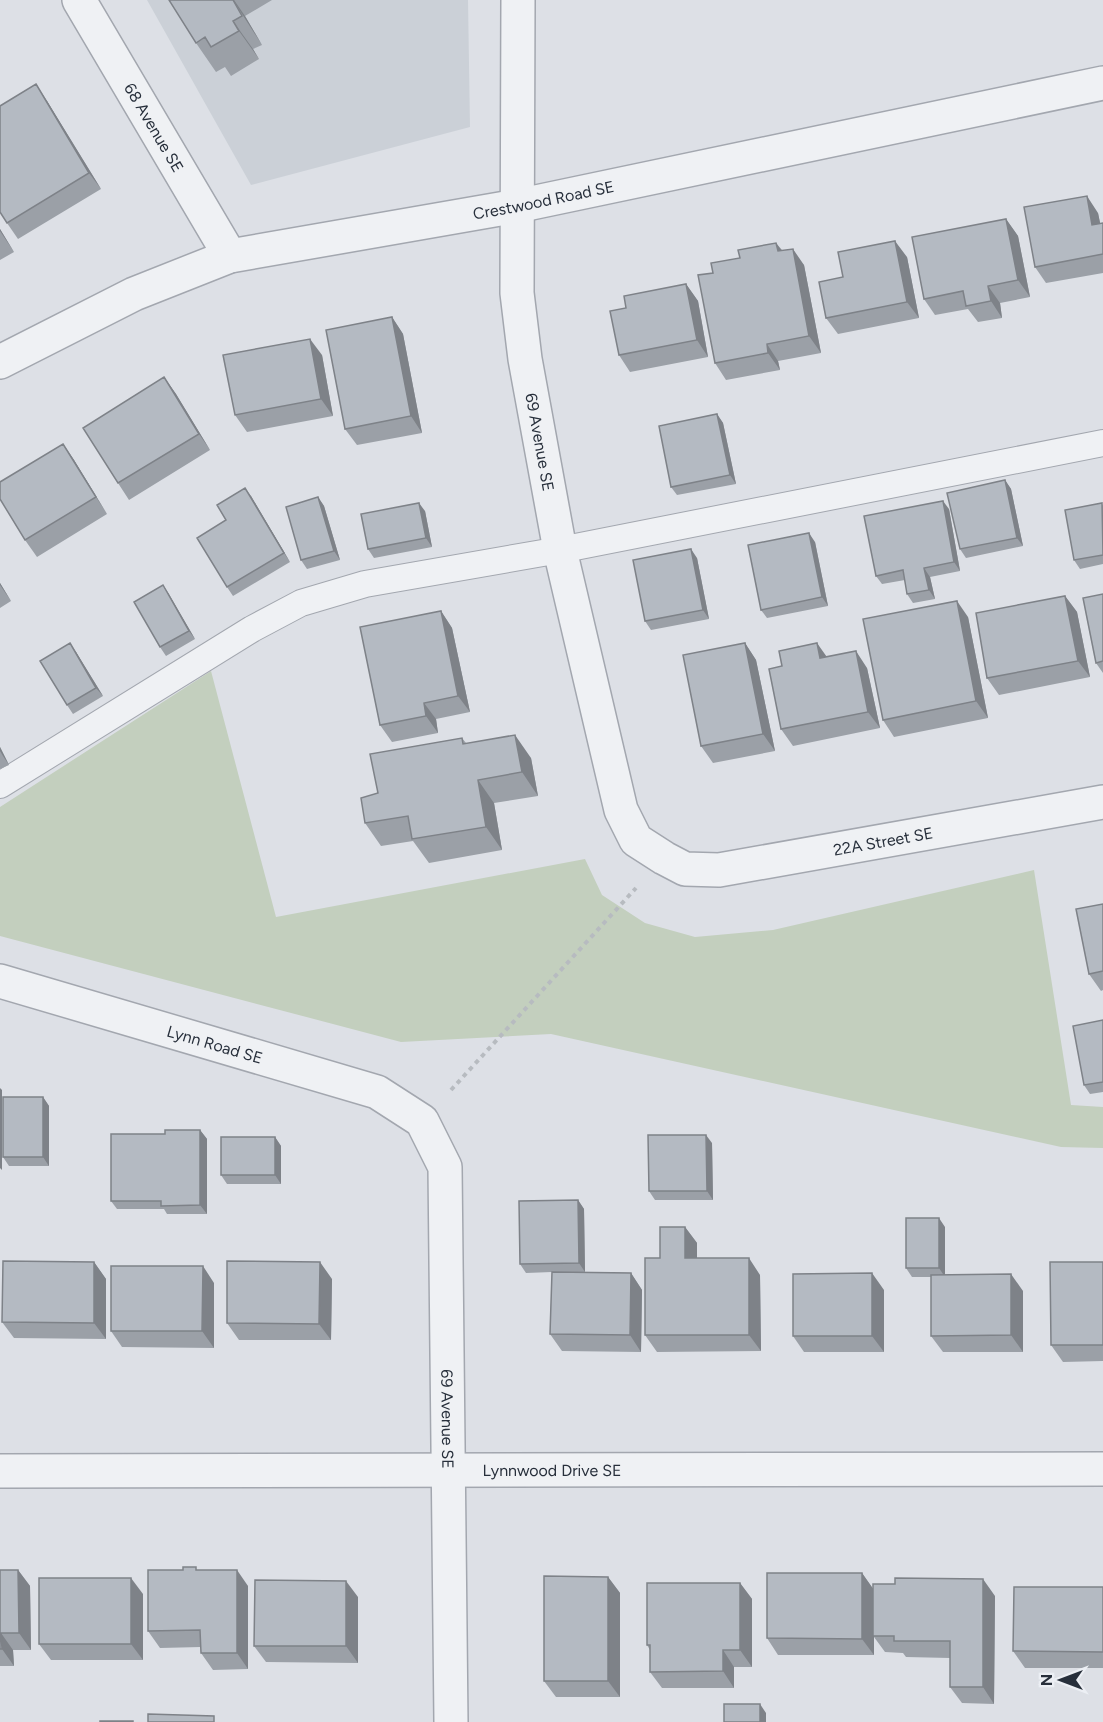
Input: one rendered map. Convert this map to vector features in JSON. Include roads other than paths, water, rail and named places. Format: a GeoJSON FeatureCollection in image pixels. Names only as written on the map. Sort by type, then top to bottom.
{"type":"FeatureCollection","features":[{"type":"Feature","properties":{"kind":"street","name":"68 Avenue SE"},"geometry":{"type":"LineString","coordinates":[[79,0],[230,256]]}},
{"type":"Feature","properties":{"kind":"street","name":"69 Avenue SE"},"geometry":{"type":"LineString","coordinates":[[518,0],[517,293],[525,359],[560,550],[621,810],[636,840],[664,858]]}},
{"type":"Feature","properties":{"kind":"street","name":"Crestwood Road SE"},"geometry":{"type":"LineString","coordinates":[[0,362],[134,294],[230,256],[517,206],[1103,83]]}},
{"type":"Feature","properties":{"kind":"street","name":"22A Street SE"},"geometry":{"type":"LineString","coordinates":[[664,858],[686,869],[719,870],[1103,802]]}},
{"type":"Feature","properties":{"kind":"street","name":"Lynn Road SE"},"geometry":{"type":"LineString","coordinates":[[0,981],[377,1092],[422,1121]]}},
{"type":"Feature","properties":{"kind":"street","name":"69 Avenue SE"},"geometry":{"type":"LineString","coordinates":[[422,1121],[445,1167],[451,1722]]}},
{"type":"Feature","properties":{"kind":"street","name":"Lynnwood Drive SE"},"geometry":{"type":"LineString","coordinates":[[0,1472],[1103,1469]]}},
{"type":"Feature","properties":{"kind":"lane"},"geometry":{"type":"LineString","coordinates":[[0,785],[252,629],[301,603],[365,585],[560,550],[1103,443]]}}]}
